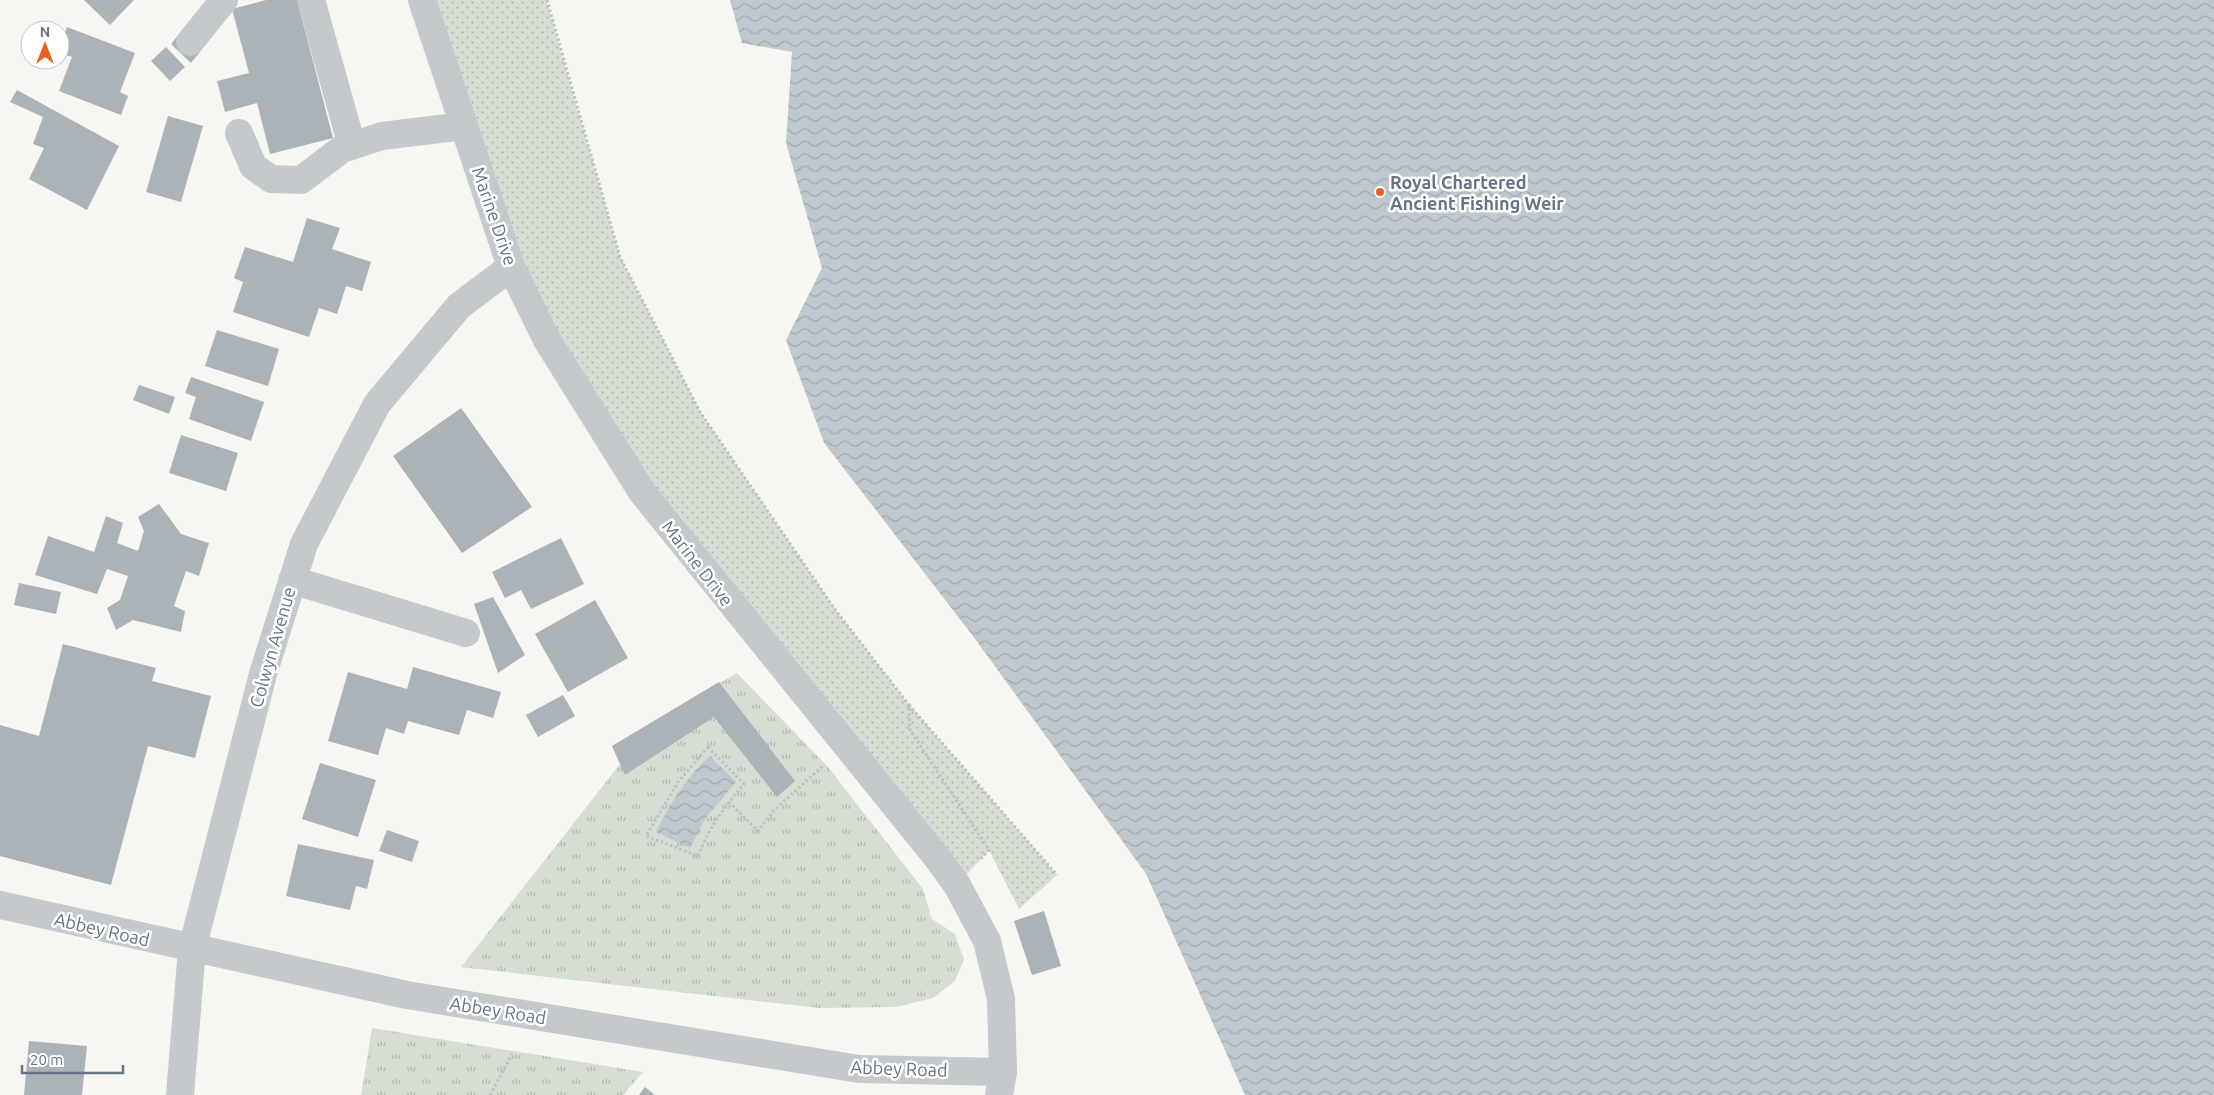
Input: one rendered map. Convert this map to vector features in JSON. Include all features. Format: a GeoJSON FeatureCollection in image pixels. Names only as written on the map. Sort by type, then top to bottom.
{"type":"FeatureCollection","features":[{"type":"Feature","properties":{"kind":"street"},"geometry":{"type":"LineString","coordinates":[[190,42],[224,0]]}},
{"type":"Feature","properties":{"kind":"street"},"geometry":{"type":"LineString","coordinates":[[311,0],[352,146]]}},
{"type":"Feature","properties":{"kind":"street","name":"Marine Drive"},"geometry":{"type":"LineString","coordinates":[[422,0],[511,267],[546,340],[642,492],[957,885],[987,941],[1001,999],[1001,1084]]}},
{"type":"Feature","properties":{"kind":"street"},"geometry":{"type":"LineString","coordinates":[[239,133],[252,166],[271,179],[301,180],[342,150],[382,136],[464,126]]}},
{"type":"Feature","properties":{"kind":"street","name":"Colwyn Avenue"},"geometry":{"type":"LineString","coordinates":[[180,1095],[192,949],[263,674],[304,544],[377,404],[459,306],[511,267]]}},
{"type":"Feature","properties":{"kind":"street"},"geometry":{"type":"LineString","coordinates":[[292,580],[466,633]]}},
{"type":"Feature","properties":{"kind":"street","name":"Abbey Road"},"geometry":{"type":"LineString","coordinates":[[0,905],[192,949],[407,995],[859,1069],[1001,1084]]}},
{"type":"Feature","properties":{"kind":"path"},"geometry":{"type":"LineString","coordinates":[[547,0],[620,257],[700,412],[834,608]]}},
{"type":"Feature","properties":{"kind":"path"},"geometry":{"type":"LineString","coordinates":[[909,705],[1057,875]]}},
{"type":"Feature","properties":{"kind":"path"},"geometry":{"type":"LineString","coordinates":[[729,802],[758,831],[793,791],[846,746]]}},
{"type":"Feature","properties":{"kind":"path"},"geometry":{"type":"LineString","coordinates":[[708,748],[744,784],[729,802],[706,835],[698,856],[646,836],[678,782],[708,748]]}},
{"type":"Feature","properties":{"kind":"path"},"geometry":{"type":"LineString","coordinates":[[490,1095],[512,1054]]}},
{"type":"Feature","properties":{"kind":"green space"},"geometry":{"type":"Polygon","coordinates":[[[422,0],[546,0],[620,257],[700,412],[834,608],[909,705],[1057,875],[1019,909],[989,850],[957,885],[727,599],[547,340],[422,0]]]}},
{"type":"Feature","properties":{"kind":"green space"},"geometry":{"type":"Polygon","coordinates":[[[737,673],[828,767],[923,889],[932,919],[955,934],[964,960],[955,981],[933,998],[896,1007],[819,1008],[461,967],[620,764],[612,746],[737,673]]]}},
{"type":"Feature","properties":{"kind":"green space"},"geometry":{"type":"Polygon","coordinates":[[[372,1028],[643,1072],[623,1095],[361,1095],[372,1028]]]}},
{"type":"Feature","properties":{"kind":"water"},"geometry":{"type":"Polygon","coordinates":[[[730,0],[2214,0],[2214,1095],[1244,1095],[1146,874],[972,635],[824,443],[786,340],[822,268],[786,143],[792,52],[742,43],[730,0]]]}},
{"type":"Feature","properties":{"kind":"water"},"geometry":{"type":"Polygon","coordinates":[[[710,756],[736,782],[705,819],[690,848],[656,832],[679,791],[710,756]]]}},
{"type":"Feature","properties":{"kind":"pier"},"geometry":{"type":"Polygon","coordinates":[[[784,338],[824,443],[972,635],[1146,874],[1245,1095],[1242,1095],[1144,875],[970,636],[822,445],[783,341],[784,338]]]}},
{"type":"Feature","properties":{"kind":"building"},"geometry":{"type":"Polygon","coordinates":[[[84,0],[134,0],[110,25],[84,0]]]}},
{"type":"Feature","properties":{"kind":"building"},"geometry":{"type":"Polygon","coordinates":[[[266,0],[297,0],[333,138],[270,154],[257,103],[225,112],[217,81],[249,73],[232,9],[266,0]]]}},
{"type":"Feature","properties":{"kind":"building"},"geometry":{"type":"Polygon","coordinates":[[[70,28],[135,53],[120,92],[128,96],[121,115],[59,91],[67,70],[70,70],[72,57],[70,56],[70,28]]]}},
{"type":"Feature","properties":{"kind":"building"},"geometry":{"type":"Polygon","coordinates":[[[180,33],[200,52],[191,63],[171,44],[180,33]]]}},
{"type":"Feature","properties":{"kind":"building"},"geometry":{"type":"Polygon","coordinates":[[[166,47],[185,67],[170,81],[151,61],[166,47]]]}},
{"type":"Feature","properties":{"kind":"building"},"geometry":{"type":"Polygon","coordinates":[[[17,90],[119,146],[87,210],[29,179],[44,148],[33,144],[43,117],[10,102],[17,90]]]}},
{"type":"Feature","properties":{"kind":"building"},"geometry":{"type":"Polygon","coordinates":[[[168,116],[203,126],[181,202],[146,192],[168,116]]]}},
{"type":"Feature","properties":{"kind":"building"},"geometry":{"type":"Polygon","coordinates":[[[307,218],[340,228],[332,249],[371,262],[362,291],[346,286],[337,314],[319,308],[309,337],[233,312],[243,282],[234,278],[245,247],[293,262],[307,218]]]}},
{"type":"Feature","properties":{"kind":"building"},"geometry":{"type":"Polygon","coordinates":[[[217,330],[279,349],[268,386],[205,366],[217,330]]]}},
{"type":"Feature","properties":{"kind":"building"},"geometry":{"type":"Polygon","coordinates":[[[191,377],[264,402],[251,441],[189,419],[196,397],[185,393],[191,377]]]}},
{"type":"Feature","properties":{"kind":"building"},"geometry":{"type":"Polygon","coordinates":[[[139,385],[175,397],[169,414],[133,400],[139,385]]]}},
{"type":"Feature","properties":{"kind":"building"},"geometry":{"type":"Polygon","coordinates":[[[461,408],[532,507],[462,553],[393,456],[461,408]]]}},
{"type":"Feature","properties":{"kind":"building"},"geometry":{"type":"Polygon","coordinates":[[[181,435],[238,453],[226,491],[169,473],[181,435]]]}},
{"type":"Feature","properties":{"kind":"building"},"geometry":{"type":"Polygon","coordinates":[[[159,504],[181,534],[209,543],[199,576],[186,571],[174,606],[185,611],[181,632],[133,620],[116,630],[107,608],[120,600],[128,576],[107,569],[97,594],[35,575],[48,536],[94,552],[106,516],[123,523],[117,543],[138,551],[144,531],[138,517],[159,504]]]}},
{"type":"Feature","properties":{"kind":"building"},"geometry":{"type":"Polygon","coordinates":[[[561,538],[584,584],[531,609],[521,590],[505,598],[492,572],[561,538]]]}},
{"type":"Feature","properties":{"kind":"building"},"geometry":{"type":"Polygon","coordinates":[[[19,583],[61,592],[56,614],[14,605],[19,583]]]}},
{"type":"Feature","properties":{"kind":"building"},"geometry":{"type":"Polygon","coordinates":[[[493,597],[525,655],[498,673],[474,604],[493,597]]]}},
{"type":"Feature","properties":{"kind":"building"},"geometry":{"type":"Polygon","coordinates":[[[595,600],[628,658],[568,692],[535,634],[595,600]]]}},
{"type":"Feature","properties":{"kind":"building"},"geometry":{"type":"Polygon","coordinates":[[[63,644],[156,668],[152,681],[211,696],[195,758],[148,746],[111,885],[0,856],[0,725],[39,736],[63,644]]]}},
{"type":"Feature","properties":{"kind":"building"},"geometry":{"type":"Polygon","coordinates":[[[413,667],[501,692],[493,718],[467,710],[459,735],[408,721],[404,734],[386,728],[378,755],[328,741],[348,672],[407,689],[413,667]]]}},
{"type":"Feature","properties":{"kind":"building"},"geometry":{"type":"Polygon","coordinates":[[[719,682],[795,781],[777,797],[714,717],[625,775],[612,746],[719,682]]]}},
{"type":"Feature","properties":{"kind":"building"},"geometry":{"type":"Polygon","coordinates":[[[563,695],[575,716],[538,737],[526,715],[563,695]]]}},
{"type":"Feature","properties":{"kind":"building"},"geometry":{"type":"Polygon","coordinates":[[[320,763],[376,780],[358,837],[302,819],[320,763]]]}},
{"type":"Feature","properties":{"kind":"building"},"geometry":{"type":"Polygon","coordinates":[[[387,830],[419,841],[412,862],[379,851],[387,830]]]}},
{"type":"Feature","properties":{"kind":"building"},"geometry":{"type":"Polygon","coordinates":[[[298,844],[374,860],[367,889],[356,886],[350,910],[286,896],[298,844]]]}},
{"type":"Feature","properties":{"kind":"building"},"geometry":{"type":"Polygon","coordinates":[[[1044,911],[1061,966],[1032,975],[1014,921],[1044,911]]]}},
{"type":"Feature","properties":{"kind":"building"},"geometry":{"type":"Polygon","coordinates":[[[29,1041],[87,1046],[82,1095],[24,1095],[29,1041]]]}},
{"type":"Feature","properties":{"kind":"building"},"geometry":{"type":"Polygon","coordinates":[[[645,1087],[655,1095],[639,1095],[645,1087]]]}},
{"type":"Feature","properties":{"kind":"place","name":"Royal Chartered Ancient Fishing Weir"},"geometry":{"type":"Point","coordinates":[1380,192]}}]}
